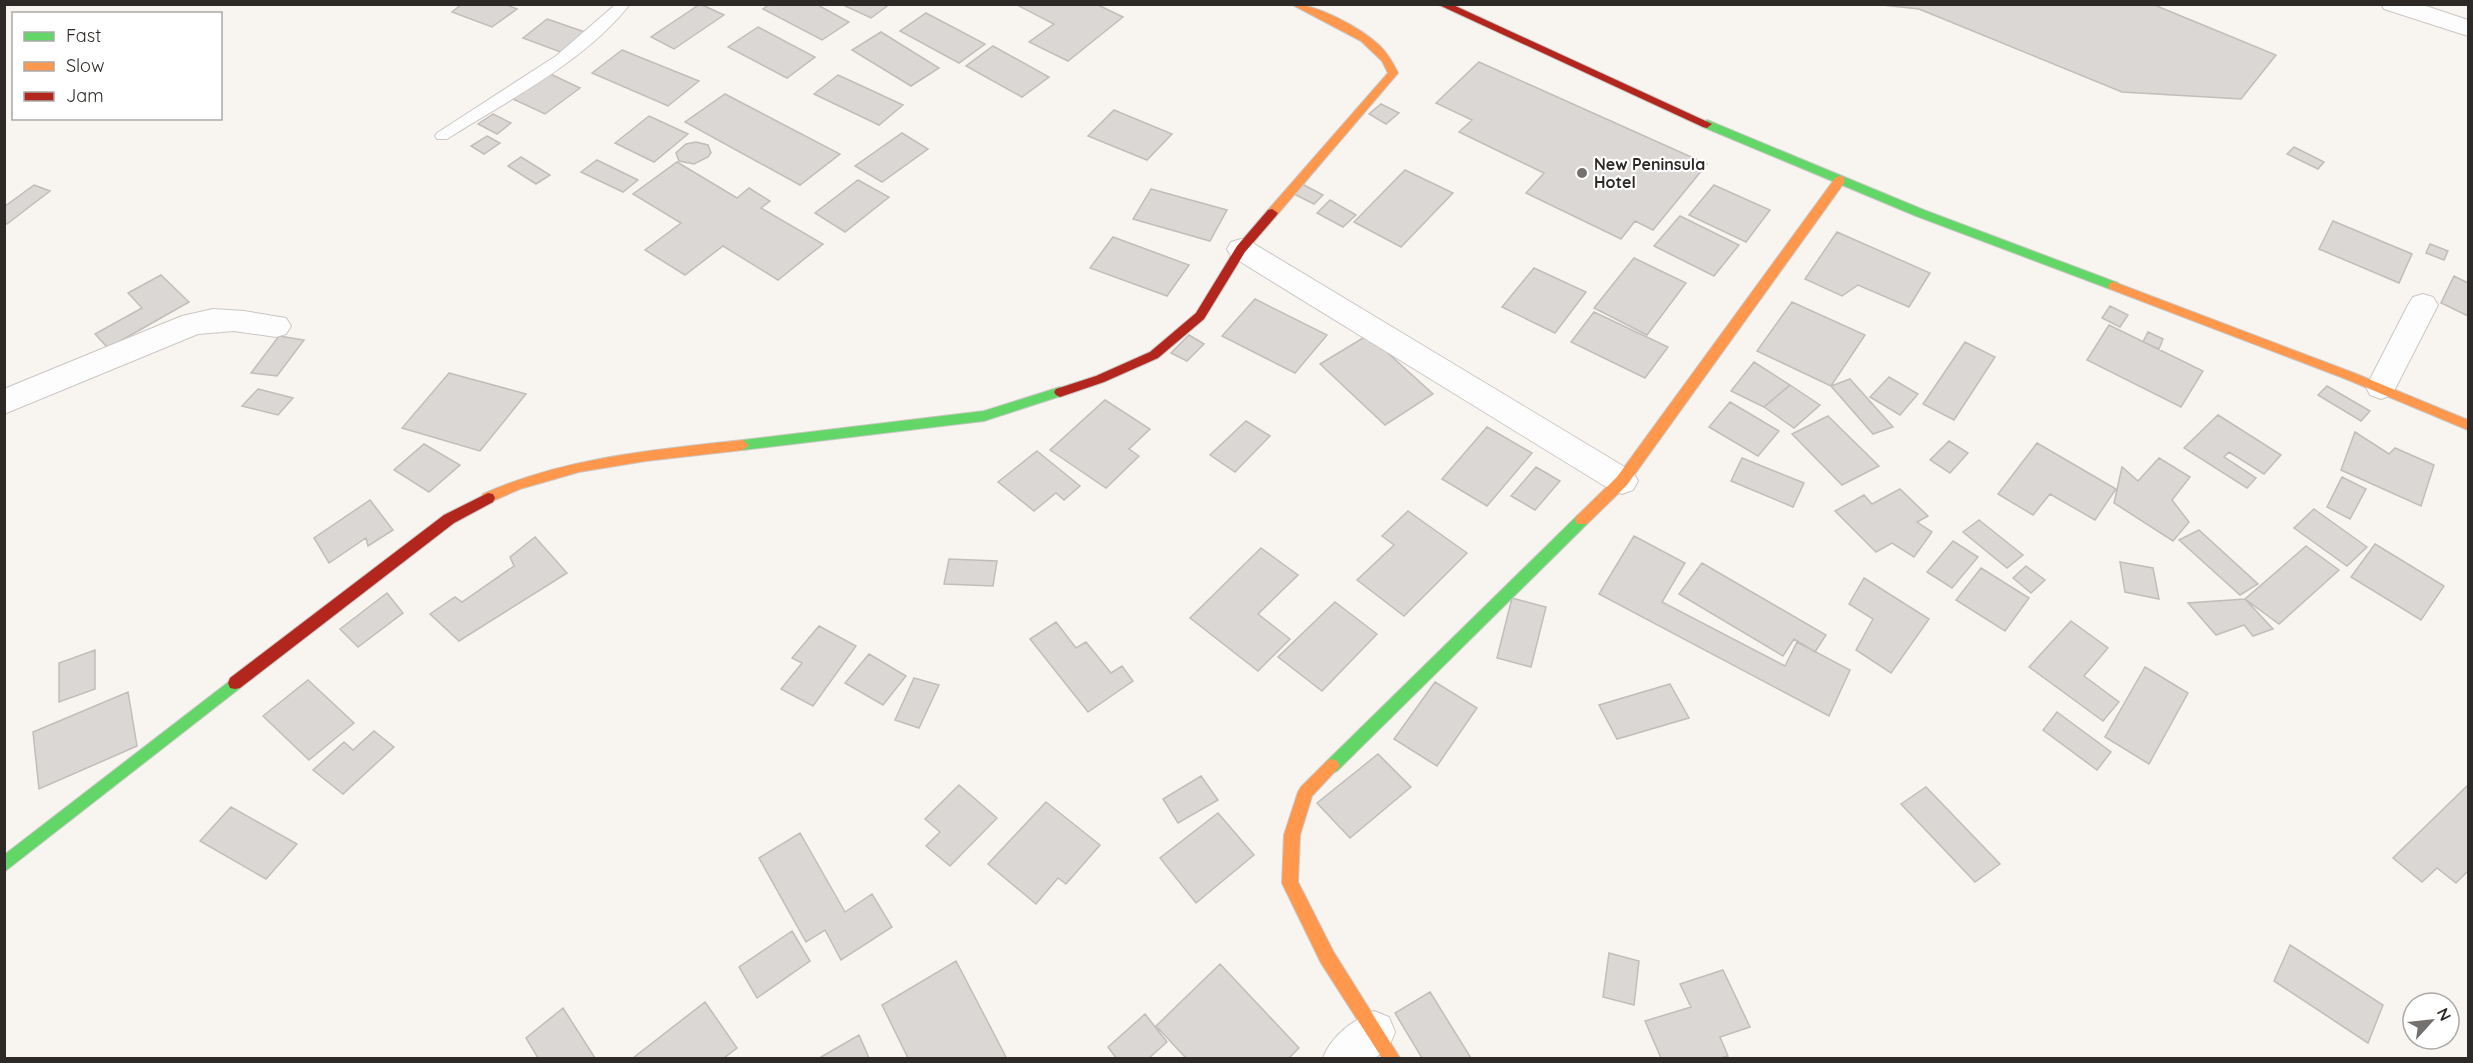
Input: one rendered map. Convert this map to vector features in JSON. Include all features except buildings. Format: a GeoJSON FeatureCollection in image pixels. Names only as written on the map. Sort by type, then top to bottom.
{"type":"FeatureCollection","features":[{"type":"Feature","properties":{"kind":"street"},"geometry":{"type":"LineString","coordinates":[[4,865],[326,611],[449,519],[508,487],[557,472],[653,456],[984,416],[1100,379],[1154,356],[1200,316],[1241,249],[1393,73],[1392,64],[1373,44],[1296,4]]}},
{"type":"Feature","properties":{"kind":"street"},"geometry":{"type":"LineString","coordinates":[[1442,4],[1624,88],[1840,180],[1990,240],[2381,387],[2469,425]]}},
{"type":"Feature","properties":{"kind":"street"},"geometry":{"type":"LineString","coordinates":[[2393,4],[2469,28]]}},
{"type":"Feature","properties":{"kind":"street"},"geometry":{"type":"LineString","coordinates":[[1344,1059],[1383,1045],[1327,957],[1290,883],[1292,836],[1306,792],[1470,627],[1622,482],[1840,180]]}},
{"type":"Feature","properties":{"kind":"street"},"geometry":{"type":"LineString","coordinates":[[1241,249],[1622,482]]}},
{"type":"Feature","properties":{"kind":"street"},"geometry":{"type":"LineString","coordinates":[[2381,387],[2423,305]]}},
{"type":"Feature","properties":{"kind":"street"},"geometry":{"type":"LineString","coordinates":[[4,402],[192,324],[218,319],[276,326]]}},
{"type":"Feature","properties":{"kind":"lane"},"geometry":{"type":"LineString","coordinates":[[442,136],[565,57],[601,30],[624,4]]}},
{"type":"Feature","properties":{"kind":"traffic: fast"},"geometry":{"type":"LineString","coordinates":[[1707,124],[1920,213],[2114,286]]}},
{"type":"Feature","properties":{"kind":"traffic: fast"},"geometry":{"type":"LineString","coordinates":[[743,445],[984,416],[1060,392]]}},
{"type":"Feature","properties":{"kind":"traffic: fast"},"geometry":{"type":"LineString","coordinates":[[1332,766],[1582,520]]}},
{"type":"Feature","properties":{"kind":"traffic: fast"},"geometry":{"type":"LineString","coordinates":[[4,865],[235,683]]}},
{"type":"Feature","properties":{"kind":"traffic: slow"},"geometry":{"type":"LineString","coordinates":[[1272,213],[1393,73],[1377,49],[1365,39],[1338,23],[1296,4]]}},
{"type":"Feature","properties":{"kind":"traffic: slow"},"geometry":{"type":"LineString","coordinates":[[1582,520],[1622,481],[1840,180]]}},
{"type":"Feature","properties":{"kind":"traffic: slow"},"geometry":{"type":"LineString","coordinates":[[2114,286],[2350,376],[2468,425]]}},
{"type":"Feature","properties":{"kind":"traffic: slow"},"geometry":{"type":"LineString","coordinates":[[488,498],[516,485],[579,467],[646,456],[743,445]]}},
{"type":"Feature","properties":{"kind":"traffic: slow"},"geometry":{"type":"LineString","coordinates":[[1332,766],[1306,792],[1292,835],[1290,883],[1327,957],[1392,1058]]}},
{"type":"Feature","properties":{"kind":"traffic: jam"},"geometry":{"type":"LineString","coordinates":[[1442,4],[1707,124]]}},
{"type":"Feature","properties":{"kind":"traffic: jam"},"geometry":{"type":"LineString","coordinates":[[1060,392],[1100,379],[1154,355],[1200,316],[1241,249],[1272,213]]}},
{"type":"Feature","properties":{"kind":"traffic: jam"},"geometry":{"type":"LineString","coordinates":[[235,683],[449,519],[488,498]]}},
{"type":"Feature","properties":{"kind":"place","name":"New Peninsula Hotel"},"geometry":{"type":"Point","coordinates":[1582,173]}}]}
